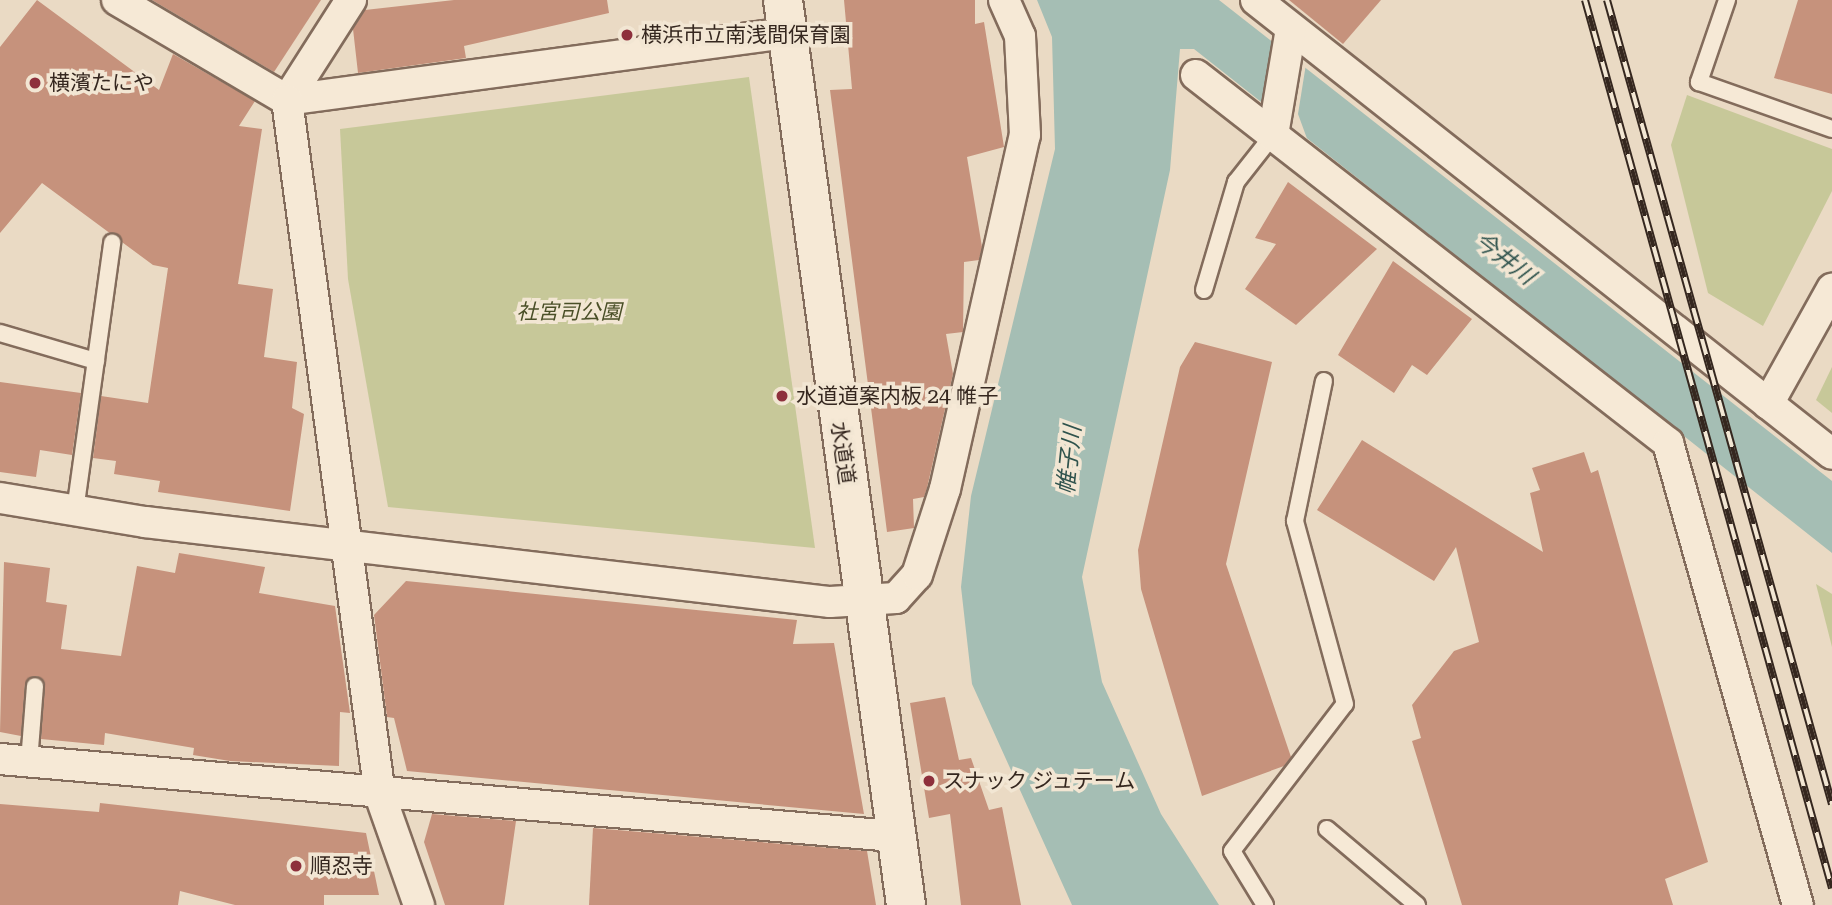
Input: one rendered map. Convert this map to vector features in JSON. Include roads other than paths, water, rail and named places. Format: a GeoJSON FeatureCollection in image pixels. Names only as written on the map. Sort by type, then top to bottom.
{"type":"FeatureCollection","features":[{"type":"Feature","properties":{"kind":"street"},"geometry":{"type":"LineString","coordinates":[[117,0],[287,100],[785,16]]}},
{"type":"Feature","properties":{"kind":"street"},"geometry":{"type":"LineString","coordinates":[[351,0],[287,100],[380,795],[419,905]]}},
{"type":"Feature","properties":{"kind":"street"},"geometry":{"type":"LineString","coordinates":[[0,498],[348,544],[863,603],[896,598],[917,575],[982,339],[1025,135],[1020,36],[1004,0]]}},
{"type":"Feature","properties":{"kind":"street"},"geometry":{"type":"LineString","coordinates":[[1256,0],[1832,454]]}},
{"type":"Feature","properties":{"kind":"street","name":"水道道"},"geometry":{"type":"LineString","coordinates":[[785,16],[893,836],[906,905]]}},
{"type":"Feature","properties":{"kind":"street"},"geometry":{"type":"LineString","coordinates":[[1273,135],[1291,29]]}},
{"type":"Feature","properties":{"kind":"street"},"geometry":{"type":"LineString","coordinates":[[1196,75],[1668,443],[1798,905]]}},
{"type":"Feature","properties":{"kind":"street"},"geometry":{"type":"LineString","coordinates":[[1768,404],[1832,289]]}},
{"type":"Feature","properties":{"kind":"street"},"geometry":{"type":"LineString","coordinates":[[15,760],[380,795],[893,836]]}},
{"type":"Feature","properties":{"kind":"lane"},"geometry":{"type":"LineString","coordinates":[[1727,0],[1699,82],[1832,129]]}},
{"type":"Feature","properties":{"kind":"lane"},"geometry":{"type":"LineString","coordinates":[[1204,290],[1236,182],[1273,135]]}},
{"type":"Feature","properties":{"kind":"lane"},"geometry":{"type":"LineString","coordinates":[[75,510],[112,243]]}},
{"type":"Feature","properties":{"kind":"lane"},"geometry":{"type":"LineString","coordinates":[[0,333],[96,361]]}},
{"type":"Feature","properties":{"kind":"lane"},"geometry":{"type":"LineString","coordinates":[[1265,905],[1232,851],[1345,704],[1295,521],[1324,381]]}},
{"type":"Feature","properties":{"kind":"lane"},"geometry":{"type":"LineString","coordinates":[[15,760],[35,686]]}},
{"type":"Feature","properties":{"kind":"lane"},"geometry":{"type":"LineString","coordinates":[[1327,829],[1417,905]]}},
{"type":"Feature","properties":{"kind":"water"},"geometry":{"type":"Polygon","coordinates":[[[1037,0],[1219,0],[1832,481],[1832,553],[1194,49],[1180,49],[1170,170],[1082,577],[1102,682],[1161,814],[1219,905],[1072,905],[972,684],[961,587],[971,496],[1055,149],[1052,37],[1037,0]]]}},
{"type":"Feature","properties":{"kind":"railway"},"geometry":{"type":"LineString","coordinates":[[1585,0],[1832,888]]}},
{"type":"Feature","properties":{"kind":"railway"},"geometry":{"type":"LineString","coordinates":[[1607,0],[1832,804]]}},
{"type":"Feature","properties":{"kind":"place","name":"横浜市立南浅間保育園"},"geometry":{"type":"Point","coordinates":[627,35]}},
{"type":"Feature","properties":{"kind":"place","name":"横濱たにや"},"geometry":{"type":"Point","coordinates":[35,83]}},
{"type":"Feature","properties":{"kind":"place","name":"水道道案内板 24 帷子"},"geometry":{"type":"Point","coordinates":[782,396]}},
{"type":"Feature","properties":{"kind":"place","name":"スナック ジュテーム"},"geometry":{"type":"Point","coordinates":[929,781]}},
{"type":"Feature","properties":{"kind":"place","name":"順忍寺"},"geometry":{"type":"Point","coordinates":[296,866]}},
{"type":"Feature","properties":{"kind":"water label","name":"今井川"},"geometry":{"type":"Point","coordinates":[1504,259]}},
{"type":"Feature","properties":{"kind":"water label","name":"帷子川"},"geometry":{"type":"Point","coordinates":[1070,460]}},
{"type":"Feature","properties":{"kind":"park label","name":"社宮司公園"},"geometry":{"type":"Point","coordinates":[569,312]}}]}
